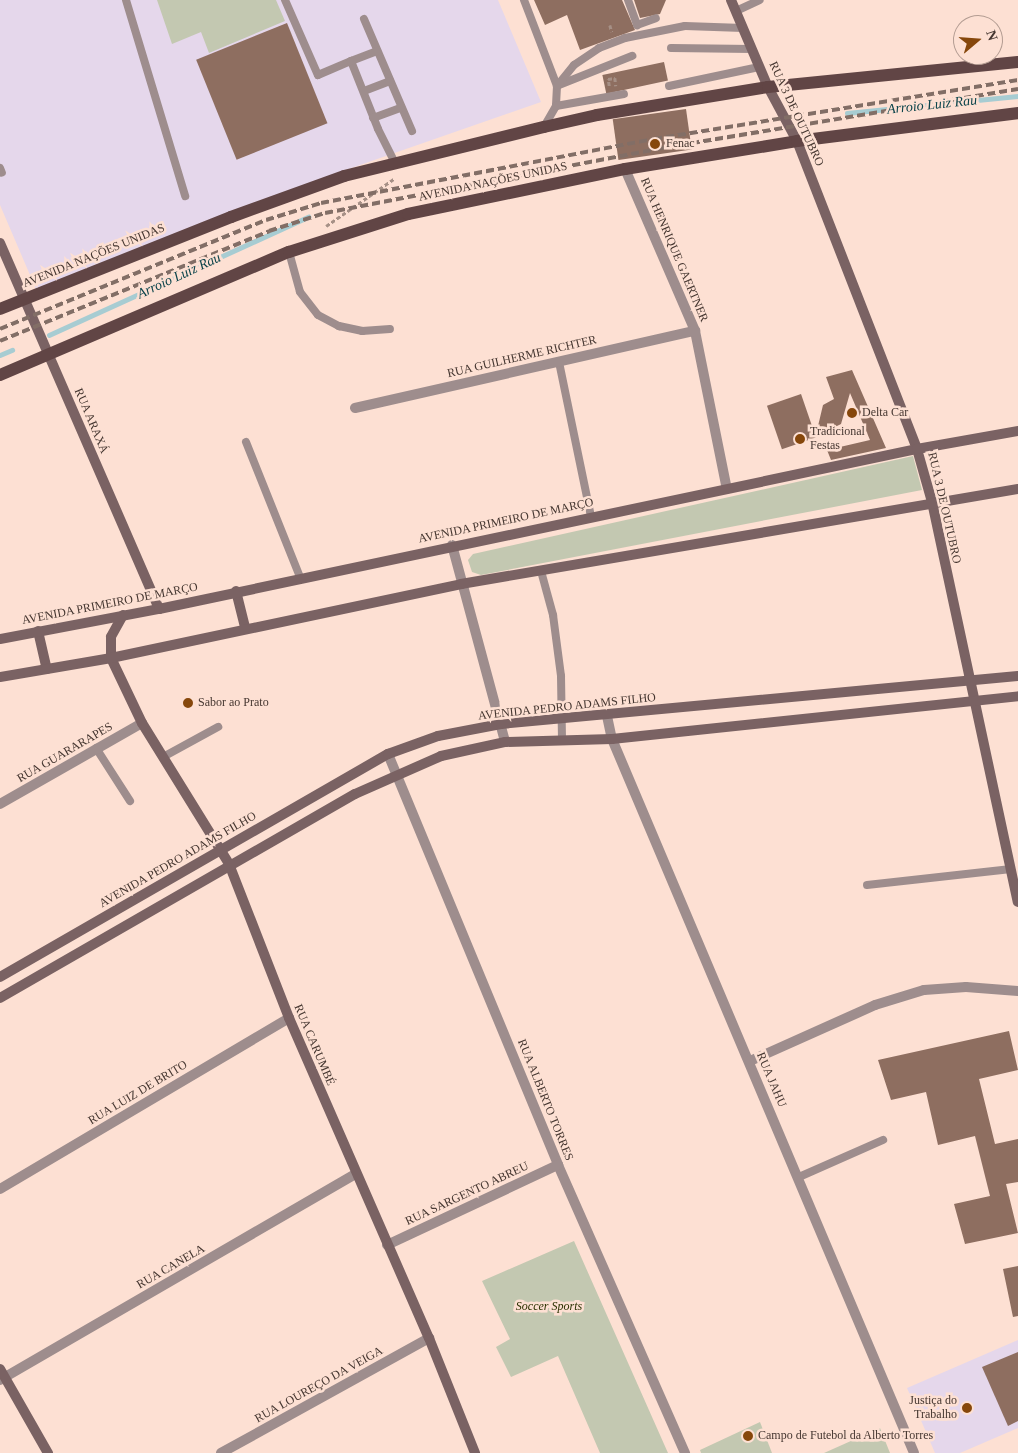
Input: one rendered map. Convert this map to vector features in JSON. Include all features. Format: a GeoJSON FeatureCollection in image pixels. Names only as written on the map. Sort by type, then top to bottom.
{"type":"FeatureCollection","features":[{"type":"Feature","properties":{"kind":"main road","name":"RUA 3 DE OUTUBRO"},"geometry":{"type":"LineString","coordinates":[[731,0],[768,88],[798,141],[917,449],[932,502],[973,700],[1015,869],[1018,902]]}},
{"type":"Feature","properties":{"kind":"main road","name":"AVENIDA NAÇÕES UNIDAS"},"geometry":{"type":"LineString","coordinates":[[0,309],[344,176],[396,166],[597,114],[768,88],[1018,62]]}},
{"type":"Feature","properties":{"kind":"main road","name":"AVENIDA NAÇÕES UNIDAS"},"geometry":{"type":"LineString","coordinates":[[0,375],[290,252],[408,214],[626,169],[798,141],[1018,113]]}},
{"type":"Feature","properties":{"kind":"main road","name":"RUA ARAXÁ"},"geometry":{"type":"LineString","coordinates":[[0,243],[26,298],[159,608]]}},
{"type":"Feature","properties":{"kind":"main road","name":"AVENIDA PRIMEIRO DE MARÇO"},"geometry":{"type":"LineString","coordinates":[[0,639],[159,608],[452,545],[917,449],[1018,431]]}},
{"type":"Feature","properties":{"kind":"main road"},"geometry":{"type":"LineString","coordinates":[[0,677],[111,658],[245,628],[460,584],[932,502],[1018,489]]}},
{"type":"Feature","properties":{"kind":"main road"},"geometry":{"type":"LineString","coordinates":[[236,591],[245,628]]}},
{"type":"Feature","properties":{"kind":"main road"},"geometry":{"type":"LineString","coordinates":[[111,658],[111,638],[123,615]]}},
{"type":"Feature","properties":{"kind":"main road"},"geometry":{"type":"LineString","coordinates":[[38,631],[46,669]]}},
{"type":"Feature","properties":{"kind":"main road","name":"RUA CARUMBÉ"},"geometry":{"type":"LineString","coordinates":[[111,658],[142,723],[229,864],[289,1018],[355,1174],[429,1338],[475,1453]]}},
{"type":"Feature","properties":{"kind":"main road","name":"AVENIDA PEDRO ADAMS FILHO"},"geometry":{"type":"LineString","coordinates":[[0,977],[388,754],[438,736],[500,724],[607,716],[1018,676]]}},
{"type":"Feature","properties":{"kind":"main road"},"geometry":{"type":"LineString","coordinates":[[0,998],[229,864],[398,775],[441,756],[505,742],[612,739],[1018,696]]}},
{"type":"Feature","properties":{"kind":"main road"},"geometry":{"type":"LineString","coordinates":[[2,1376],[48,1453]]}},
{"type":"Feature","properties":{"kind":"street","name":"RUA HENRIQUE GAERTNER"},"geometry":{"type":"LineString","coordinates":[[626,169],[695,331],[727,489]]}},
{"type":"Feature","properties":{"kind":"street","name":"RUA GUILHERME RICHTER"},"geometry":{"type":"LineString","coordinates":[[355,408],[695,331]]}},
{"type":"Feature","properties":{"kind":"street"},"geometry":{"type":"LineString","coordinates":[[452,545],[460,584],[505,742]]}},
{"type":"Feature","properties":{"kind":"street","name":"RUA JAHU"},"geometry":{"type":"LineString","coordinates":[[607,716],[612,739],[750,1061],[914,1453]]}},
{"type":"Feature","properties":{"kind":"street","name":"RUA GUARARAPES"},"geometry":{"type":"LineString","coordinates":[[0,804],[142,723]]}},
{"type":"Feature","properties":{"kind":"street","name":"RUA ALBERTO TORRES"},"geometry":{"type":"LineString","coordinates":[[388,754],[558,1165],[685,1453]]}},
{"type":"Feature","properties":{"kind":"street"},"geometry":{"type":"LineString","coordinates":[[750,1061],[875,1005],[924,990],[966,987],[1018,991]]}},
{"type":"Feature","properties":{"kind":"street","name":"RUA LUIZ DE BRITO"},"geometry":{"type":"LineString","coordinates":[[0,1189],[289,1018]]}},
{"type":"Feature","properties":{"kind":"street","name":"RUA SARGENTO ABREU"},"geometry":{"type":"LineString","coordinates":[[387,1245],[558,1165]]}},
{"type":"Feature","properties":{"kind":"street","name":"RUA CANELA"},"geometry":{"type":"LineString","coordinates":[[2,1376],[355,1174]]}},
{"type":"Feature","properties":{"kind":"street","name":"RUA LOUREÇO DA VEIGA"},"geometry":{"type":"LineString","coordinates":[[221,1453],[429,1338]]}},
{"type":"Feature","properties":{"kind":"lane"},"geometry":{"type":"LineString","coordinates":[[126,0],[185,196]]}},
{"type":"Feature","properties":{"kind":"lane"},"geometry":{"type":"LineString","coordinates":[[285,0],[318,75],[377,51]]}},
{"type":"Feature","properties":{"kind":"lane"},"geometry":{"type":"LineString","coordinates":[[524,0],[557,86],[556,106],[544,127]]}},
{"type":"Feature","properties":{"kind":"lane"},"geometry":{"type":"LineString","coordinates":[[628,0],[637,25],[656,18]]}},
{"type":"Feature","properties":{"kind":"lane"},"geometry":{"type":"LineString","coordinates":[[736,11],[760,0]]}},
{"type":"Feature","properties":{"kind":"lane"},"geometry":{"type":"LineString","coordinates":[[364,19],[400,108],[412,132]]}},
{"type":"Feature","properties":{"kind":"lane"},"geometry":{"type":"LineString","coordinates":[[557,86],[574,65],[598,48],[626,38],[685,26],[743,28]]}},
{"type":"Feature","properties":{"kind":"lane"},"geometry":{"type":"LineString","coordinates":[[671,48],[752,49]]}},
{"type":"Feature","properties":{"kind":"lane"},"geometry":{"type":"LineString","coordinates":[[557,86],[632,56]]}},
{"type":"Feature","properties":{"kind":"lane"},"geometry":{"type":"LineString","coordinates":[[351,61],[373,118],[396,166]]}},
{"type":"Feature","properties":{"kind":"lane"},"geometry":{"type":"LineString","coordinates":[[669,86],[760,67]]}},
{"type":"Feature","properties":{"kind":"lane"},"geometry":{"type":"LineString","coordinates":[[364,91],[390,81]]}},
{"type":"Feature","properties":{"kind":"lane"},"geometry":{"type":"LineString","coordinates":[[556,106],[620,89]]}},
{"type":"Feature","properties":{"kind":"lane"},"geometry":{"type":"LineString","coordinates":[[373,118],[400,108]]}},
{"type":"Feature","properties":{"kind":"lane"},"geometry":{"type":"LineString","coordinates":[[290,252],[300,292],[318,315],[339,326],[362,331],[390,329]]}},
{"type":"Feature","properties":{"kind":"lane"},"geometry":{"type":"LineString","coordinates":[[560,362],[591,517]]}},
{"type":"Feature","properties":{"kind":"lane"},"geometry":{"type":"LineString","coordinates":[[246,442],[300,577]]}},
{"type":"Feature","properties":{"kind":"lane"},"geometry":{"type":"LineString","coordinates":[[541,571],[553,615],[561,676],[560,720],[562,740]]}},
{"type":"Feature","properties":{"kind":"lane"},"geometry":{"type":"LineString","coordinates":[[163,758],[218,727]]}},
{"type":"Feature","properties":{"kind":"lane"},"geometry":{"type":"LineString","coordinates":[[96,748],[130,801]]}},
{"type":"Feature","properties":{"kind":"lane"},"geometry":{"type":"LineString","coordinates":[[867,885],[1015,869]]}},
{"type":"Feature","properties":{"kind":"lane"},"geometry":{"type":"LineString","coordinates":[[799,1177],[883,1140]]}},
{"type":"Feature","properties":{"kind":"path"},"geometry":{"type":"LineString","coordinates":[[615,78],[620,89],[609,89],[608,79],[615,78]]}},
{"type":"Feature","properties":{"kind":"shaded area"},"geometry":{"type":"Polygon","coordinates":[[[0,0],[498,0],[541,102],[340,172],[36,289],[0,205],[0,0]]]}},
{"type":"Feature","properties":{"kind":"shaded area","name":"Justiça do Trabalho"},"geometry":{"type":"Polygon","coordinates":[[[1018,1340],[1018,1428],[960,1453],[935,1453],[907,1388],[1018,1340]]]}},
{"type":"Feature","properties":{"kind":"green space"},"geometry":{"type":"Polygon","coordinates":[[[157,0],[276,0],[285,21],[209,53],[201,32],[172,44],[157,0]]]}},
{"type":"Feature","properties":{"kind":"green space"},"geometry":{"type":"Polygon","coordinates":[[[913,456],[922,490],[481,575],[472,572],[468,560],[473,554],[913,456]]]}},
{"type":"Feature","properties":{"kind":"green space","name":"Soccer Sports"},"geometry":{"type":"Polygon","coordinates":[[[574,1241],[668,1453],[600,1453],[558,1356],[511,1377],[496,1347],[510,1339],[482,1281],[574,1241]]]}},
{"type":"Feature","properties":{"kind":"green space","name":"Campo de Futebol da Alberto Torres"},"geometry":{"type":"Polygon","coordinates":[[[760,1422],[772,1453],[701,1453],[700,1450],[760,1422]]]}},
{"type":"Feature","properties":{"kind":"green space"},"geometry":{"type":"Polygon","coordinates":[[[880,1428],[890,1453],[824,1453],[880,1428]]]}},
{"type":"Feature","properties":{"kind":"building"},"geometry":{"type":"Polygon","coordinates":[[[534,0],[622,0],[635,30],[580,50],[567,15],[545,25],[534,0]]]}},
{"type":"Feature","properties":{"kind":"building"},"geometry":{"type":"Polygon","coordinates":[[[634,0],[666,0],[660,14],[640,18],[634,0]]]}},
{"type":"Feature","properties":{"kind":"building"},"geometry":{"type":"Polygon","coordinates":[[[287,23],[327,123],[237,160],[196,60],[287,23]]]}},
{"type":"Feature","properties":{"kind":"building"},"geometry":{"type":"Polygon","coordinates":[[[664,62],[668,81],[606,94],[602,75],[664,62]]]}},
{"type":"Feature","properties":{"kind":"building"},"geometry":{"type":"Polygon","coordinates":[[[686,109],[692,150],[618,160],[613,119],[686,109]]]}},
{"type":"Feature","properties":{"kind":"building"},"geometry":{"type":"Polygon","coordinates":[[[852,370],[886,448],[831,460],[827,450],[870,440],[850,393],[841,424],[831,429],[818,426],[823,405],[834,399],[826,377],[852,370]]]}},
{"type":"Feature","properties":{"kind":"building"},"geometry":{"type":"Polygon","coordinates":[[[801,394],[816,437],[782,449],[767,406],[801,394]]]}},
{"type":"Feature","properties":{"kind":"building"},"geometry":{"type":"Polygon","coordinates":[[[1009,1031],[1018,1070],[979,1079],[995,1144],[1018,1139],[1018,1182],[1006,1184],[1018,1233],[965,1244],[954,1204],[990,1196],[975,1136],[938,1145],[926,1092],[891,1100],[878,1060],[1009,1031]]]}},
{"type":"Feature","properties":{"kind":"building"},"geometry":{"type":"Polygon","coordinates":[[[1018,1266],[1018,1316],[1013,1317],[1003,1269],[1018,1266]]]}},
{"type":"Feature","properties":{"kind":"building"},"geometry":{"type":"Polygon","coordinates":[[[1018,1352],[1018,1421],[1008,1426],[982,1367],[1018,1352]]]}},
{"type":"Feature","properties":{"kind":"waterway","name":"Arroio Luiz Rau"},"geometry":{"type":"LineString","coordinates":[[847,113],[1018,96]]}},
{"type":"Feature","properties":{"kind":"waterway","name":"Arroio Luiz Rau"},"geometry":{"type":"LineString","coordinates":[[49,335],[308,217]]}},
{"type":"Feature","properties":{"kind":"waterway","name":"Arroio Luiz Rau"},"geometry":{"type":"LineString","coordinates":[[0,355],[12,350]]}},
{"type":"Feature","properties":{"kind":"railway"},"geometry":{"type":"LineString","coordinates":[[0,329],[266,220],[321,203],[654,139],[1018,80]]}},
{"type":"Feature","properties":{"kind":"railway"},"geometry":{"type":"LineString","coordinates":[[0,341],[269,231],[325,213],[656,149],[1018,89]]}},
{"type":"Feature","properties":{"kind":"place","name":"Fenac"},"geometry":{"type":"Point","coordinates":[655,144]}},
{"type":"Feature","properties":{"kind":"place","name":"Delta Car"},"geometry":{"type":"Point","coordinates":[852,413]}},
{"type":"Feature","properties":{"kind":"place","name":"Tradicional Festas"},"geometry":{"type":"Point","coordinates":[800,439]}},
{"type":"Feature","properties":{"kind":"place","name":"Sabor ao Prato"},"geometry":{"type":"Point","coordinates":[188,703]}},
{"type":"Feature","properties":{"kind":"place","name":"Justiça do Trabalho"},"geometry":{"type":"Point","coordinates":[967,1408]}},
{"type":"Feature","properties":{"kind":"place","name":"Campo de Futebol da Alberto Torres"},"geometry":{"type":"Point","coordinates":[748,1436]}}]}
